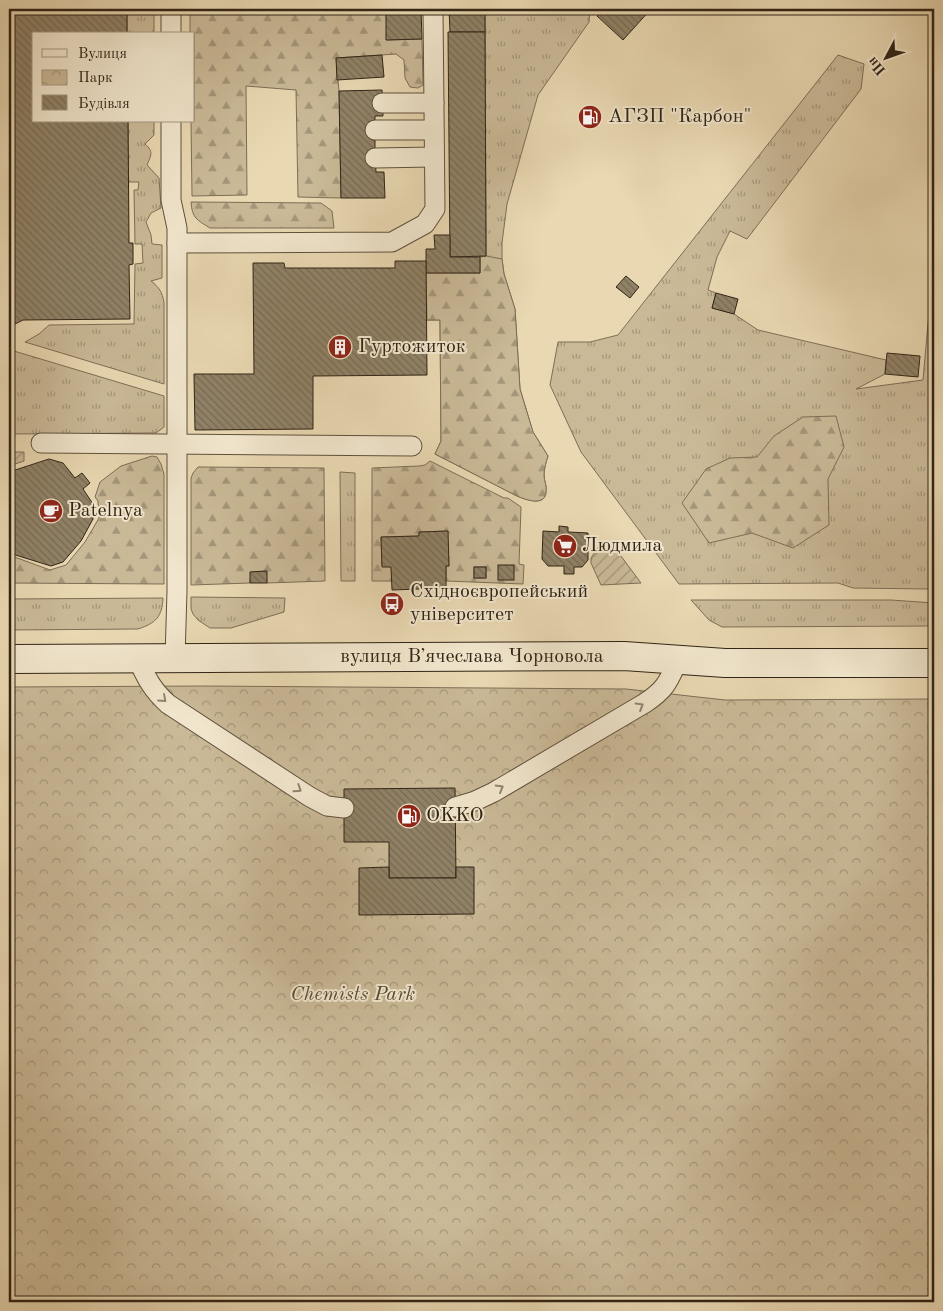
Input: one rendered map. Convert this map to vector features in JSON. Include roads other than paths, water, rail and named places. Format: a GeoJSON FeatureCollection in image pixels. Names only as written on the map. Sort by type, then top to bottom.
{"type":"FeatureCollection","features":[{"type":"Feature","properties":{"kind":"main road","name":"вулиця Вʼячеслава Чорновола"},"geometry":{"type":"LineString","coordinates":[[9,659],[624,656],[725,663],[934,663]]}},
{"type":"Feature","properties":{"kind":"lane"},"geometry":{"type":"LineString","coordinates":[[171,9],[171,32]]}},
{"type":"Feature","properties":{"kind":"lane"},"geometry":{"type":"LineString","coordinates":[[177,243],[392,242],[425,224],[435,209],[434,103],[441,65],[433,9]]}},
{"type":"Feature","properties":{"kind":"lane"},"geometry":{"type":"LineString","coordinates":[[382,103],[434,103]]}},
{"type":"Feature","properties":{"kind":"lane"},"geometry":{"type":"LineString","coordinates":[[171,122],[171,200],[177,228],[176,658]]}},
{"type":"Feature","properties":{"kind":"lane"},"geometry":{"type":"LineString","coordinates":[[375,130],[434,130]]}},
{"type":"Feature","properties":{"kind":"lane"},"geometry":{"type":"LineString","coordinates":[[375,158],[434,158]]}},
{"type":"Feature","properties":{"kind":"lane"},"geometry":{"type":"LineString","coordinates":[[41,443],[412,446]]}},
{"type":"Feature","properties":{"kind":"lane"},"geometry":{"type":"LineString","coordinates":[[137,658],[149,684],[168,704],[310,797],[327,806],[344,808]]}},
{"type":"Feature","properties":{"kind":"lane"},"geometry":{"type":"LineString","coordinates":[[455,807],[475,801],[494,792],[645,704],[667,684],[678,660]]}},
{"type":"Feature","properties":{"kind":"place","name":"АГЗП \"Карбон\""},"geometry":{"type":"Point","coordinates":[590,117]}},
{"type":"Feature","properties":{"kind":"place","name":"Гуртожиток"},"geometry":{"type":"Point","coordinates":[340,347]}},
{"type":"Feature","properties":{"kind":"place","name":"Patelnya"},"geometry":{"type":"Point","coordinates":[51,511]}},
{"type":"Feature","properties":{"kind":"place","name":"Людмила"},"geometry":{"type":"Point","coordinates":[565,546]}},
{"type":"Feature","properties":{"kind":"place","name":"Східноєвропейський університет"},"geometry":{"type":"Point","coordinates":[392,604]}},
{"type":"Feature","properties":{"kind":"place","name":"OKKO"},"geometry":{"type":"Point","coordinates":[409,816]}},
{"type":"Feature","properties":{"kind":"park label","name":"Chemists Park"},"geometry":{"type":"Point","coordinates":[353,995]}}]}
